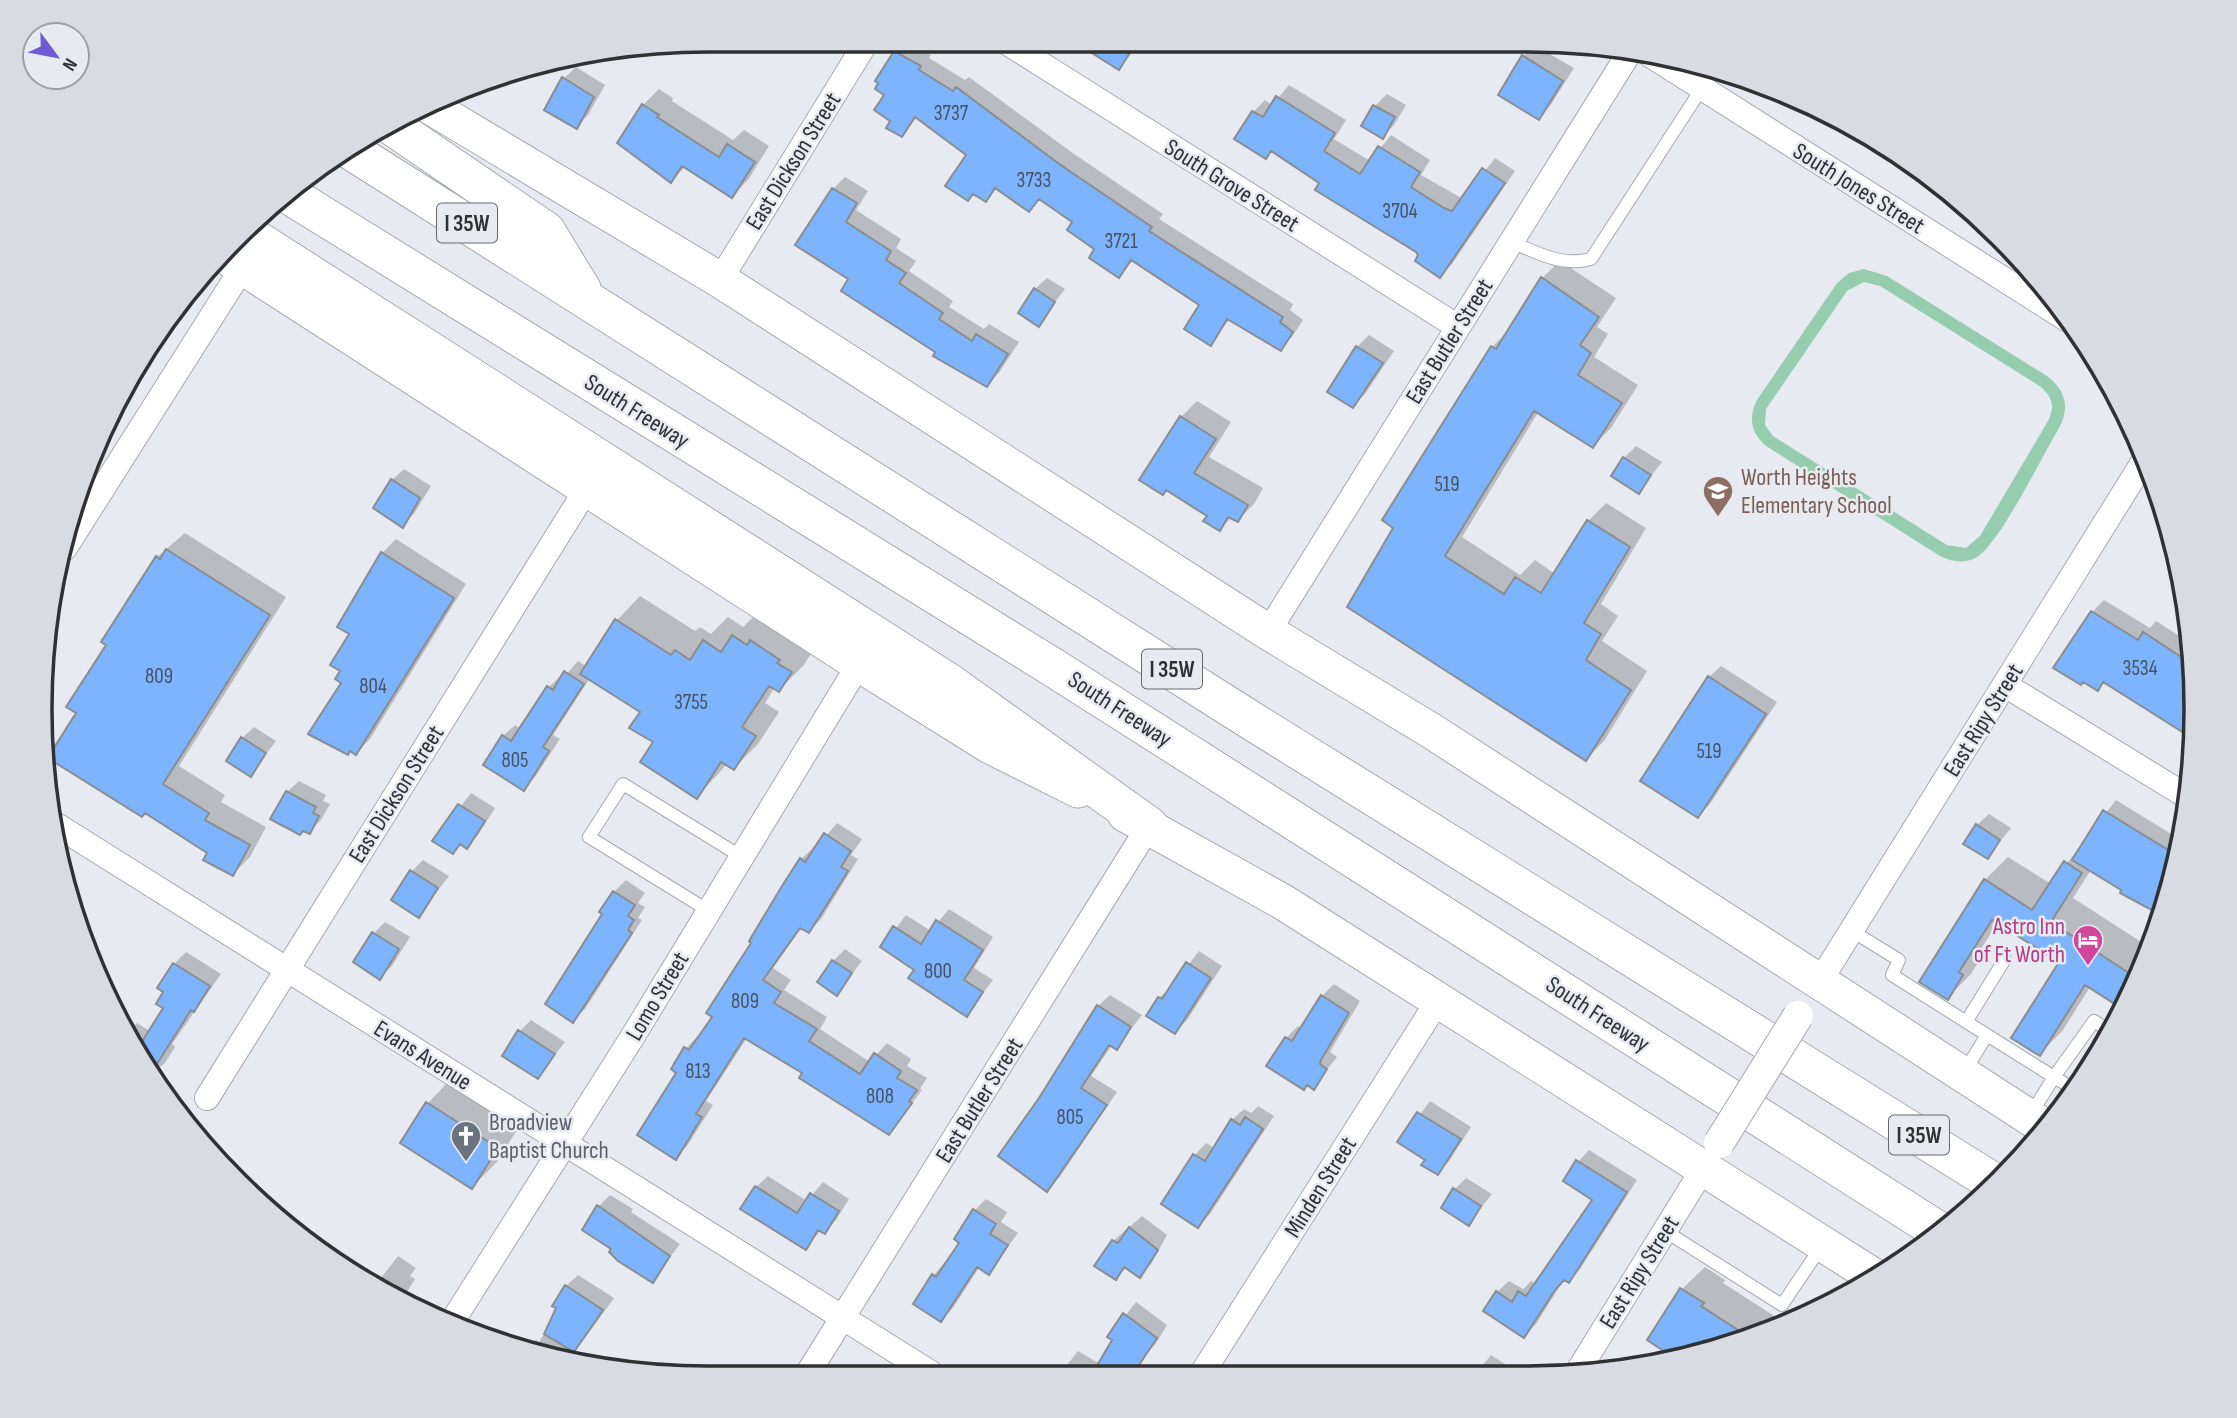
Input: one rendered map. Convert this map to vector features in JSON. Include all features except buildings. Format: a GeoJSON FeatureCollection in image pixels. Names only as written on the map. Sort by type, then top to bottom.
{"type":"FeatureCollection","features":[{"type":"Feature","properties":{"kind":"highway"},"geometry":{"type":"LineString","coordinates":[[399,131],[546,231],[586,298]]}},
{"type":"Feature","properties":{"kind":"highway","name":"I 35W"},"geometry":{"type":"LineString","coordinates":[[357,155],[1241,713],[1987,1178]]}},
{"type":"Feature","properties":{"kind":"highway","name":"South Freeway"},"geometry":{"type":"LineString","coordinates":[[296,199],[1054,668],[1932,1227]]}},
{"type":"Feature","properties":{"kind":"highway"},"geometry":{"type":"LineString","coordinates":[[239,253],[948,682],[1149,826]]}},
{"type":"Feature","properties":{"kind":"main road"},"geometry":{"type":"LineString","coordinates":[[438,111],[720,280],[1268,632],[1430,730],[2038,1123]]}},
{"type":"Feature","properties":{"kind":"main road"},"geometry":{"type":"LineString","coordinates":[[239,253],[586,490],[990,746],[1149,826],[1283,902],[1439,999],[1711,1156],[1824,1244],[1866,1271]]}},
{"type":"Feature","properties":{"kind":"street","name":"East Dickson Street"},"geometry":{"type":"LineString","coordinates":[[720,280],[860,52]]}},
{"type":"Feature","properties":{"kind":"street","name":"South Grove Street"},"geometry":{"type":"LineString","coordinates":[[1022,52],[1458,327]]}},
{"type":"Feature","properties":{"kind":"street","name":"East Butler Street"},"geometry":{"type":"LineString","coordinates":[[1268,632],[1625,60]]}},
{"type":"Feature","properties":{"kind":"street","name":"South Jones Street"},"geometry":{"type":"LineString","coordinates":[[1672,69],[2047,307]]}},
{"type":"Feature","properties":{"kind":"street"},"geometry":{"type":"LineString","coordinates":[[80,523],[239,253]]}},
{"type":"Feature","properties":{"kind":"street","name":"East Ripy Street"},"geometry":{"type":"LineString","coordinates":[[1820,981],[2139,469]]}},
{"type":"Feature","properties":{"kind":"street","name":"East Dickson Street"},"geometry":{"type":"LineString","coordinates":[[207,1098],[586,490]]}},
{"type":"Feature","properties":{"kind":"street","name":"Lomo Street"},"geometry":{"type":"LineString","coordinates":[[456,1315],[565,1144],[859,664]]}},
{"type":"Feature","properties":{"kind":"street"},"geometry":{"type":"LineString","coordinates":[[2005,685],[2179,792]]}},
{"type":"Feature","properties":{"kind":"street","name":"East Butler Street"},"geometry":{"type":"LineString","coordinates":[[812,1366],[1149,826]]}},
{"type":"Feature","properties":{"kind":"street","name":"Evans Avenue"},"geometry":{"type":"LineString","coordinates":[[64,830],[920,1366]]}},
{"type":"Feature","properties":{"kind":"street","name":"Minden Street"},"geometry":{"type":"LineString","coordinates":[[1207,1366],[1439,999]]}},
{"type":"Feature","properties":{"kind":"street","name":"East Ripy Street"},"geometry":{"type":"LineString","coordinates":[[1583,1363],[1798,1016]]}},
{"type":"Feature","properties":{"kind":"lane"},"geometry":{"type":"LineString","coordinates":[[1511,242],[1555,260],[1576,263],[1591,260],[1702,88]]}},
{"type":"Feature","properties":{"kind":"lane"},"geometry":{"type":"LineString","coordinates":[[709,911],[589,837],[622,784],[742,857]]}},
{"type":"Feature","properties":{"kind":"lane"},"geometry":{"type":"LineString","coordinates":[[1852,931],[1899,960],[1892,975],[2066,1085]]}},
{"type":"Feature","properties":{"kind":"lane"},"geometry":{"type":"LineString","coordinates":[[1966,1022],[2005,959]]}},
{"type":"Feature","properties":{"kind":"lane"},"geometry":{"type":"LineString","coordinates":[[2038,1122],[2054,1077],[2094,1021],[2103,1027]]}},
{"type":"Feature","properties":{"kind":"lane"},"geometry":{"type":"LineString","coordinates":[[1963,1074],[1987,1035]]}},
{"type":"Feature","properties":{"kind":"lane"},"geometry":{"type":"LineString","coordinates":[[1665,1231],[1782,1306],[1824,1244]]}},
{"type":"Feature","properties":{"kind":"green space"},"geometry":{"type":"Polygon","coordinates":[[[1864,269],[1887,276],[2047,376],[2062,393],[2065,406],[2062,421],[2020,498],[1986,549],[1968,561],[1949,560],[1940,556],[1766,446],[1754,430],[1752,413],[1757,400],[1837,283],[1849,273],[1864,269]],[[1864,282],[1847,291],[1766,409],[1765,425],[1773,436],[1947,545],[1966,548],[1980,536],[2048,421],[2052,411],[2050,399],[2041,387],[1880,286],[1864,282]]]}},
{"type":"Feature","properties":{"kind":"place","name":"Worth Heights Elementary School"},"geometry":{"type":"Point","coordinates":[1718,518]}},
{"type":"Feature","properties":{"kind":"place","name":"Astro Inn of Ft Worth"},"geometry":{"type":"Point","coordinates":[2088,967]}},
{"type":"Feature","properties":{"kind":"place","name":"Broadview Baptist Church"},"geometry":{"type":"Point","coordinates":[466,1163]}}]}
